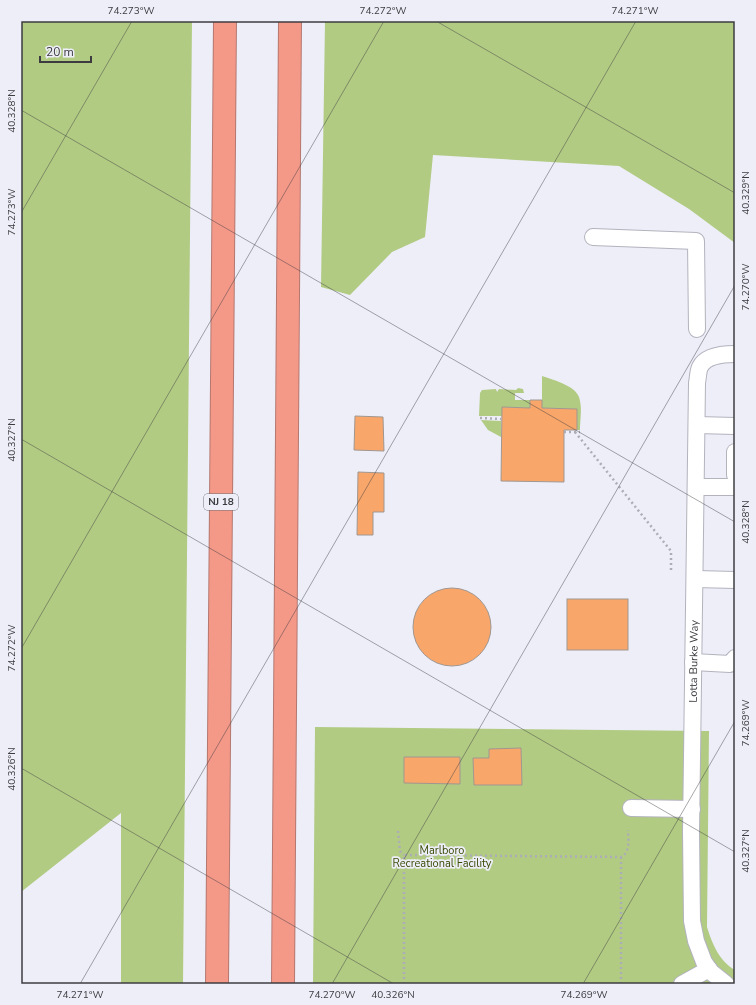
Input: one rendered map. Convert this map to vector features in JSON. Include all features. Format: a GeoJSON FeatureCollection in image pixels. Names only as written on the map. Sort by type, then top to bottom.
{"type":"FeatureCollection","features":[{"type":"Feature","properties":{"kind":"highway","name":"NJ 18"},"geometry":{"type":"LineString","coordinates":[[217,984],[225,21]]}},
{"type":"Feature","properties":{"kind":"highway"},"geometry":{"type":"LineString","coordinates":[[282,984],[290,21]]}},
{"type":"Feature","properties":{"kind":"lane"},"geometry":{"type":"LineString","coordinates":[[593,237],[696,241],[697,329]]}},
{"type":"Feature","properties":{"kind":"lane","name":"Lotta Burke Way"},"geometry":{"type":"LineString","coordinates":[[726,984],[709,969],[696,941],[692,921],[693,662],[696,579],[697,382],[700,366],[711,358],[726,354],[735,354]]}},
{"type":"Feature","properties":{"kind":"lane"},"geometry":{"type":"LineString","coordinates":[[697,425],[735,426]]}},
{"type":"Feature","properties":{"kind":"lane"},"geometry":{"type":"LineString","coordinates":[[735,452],[735,475]]}},
{"type":"Feature","properties":{"kind":"lane"},"geometry":{"type":"LineString","coordinates":[[696,487],[735,487]]}},
{"type":"Feature","properties":{"kind":"lane"},"geometry":{"type":"LineString","coordinates":[[696,579],[735,580]]}},
{"type":"Feature","properties":{"kind":"lane"},"geometry":{"type":"LineString","coordinates":[[693,662],[730,664],[735,658]]}},
{"type":"Feature","properties":{"kind":"lane"},"geometry":{"type":"LineString","coordinates":[[631,808],[692,809]]}},
{"type":"Feature","properties":{"kind":"lane"},"geometry":{"type":"LineString","coordinates":[[682,984],[709,969]]}},
{"type":"Feature","properties":{"kind":"path"},"geometry":{"type":"LineString","coordinates":[[480,418],[501,419]]}},
{"type":"Feature","properties":{"kind":"path"},"geometry":{"type":"LineString","coordinates":[[564,432],[580,432]]}},
{"type":"Feature","properties":{"kind":"path"},"geometry":{"type":"LineString","coordinates":[[575,432],[672,551],[671,571]]}},
{"type":"Feature","properties":{"kind":"path"},"geometry":{"type":"LineString","coordinates":[[404,855],[621,857],[626,852],[628,845],[628,830]]}},
{"type":"Feature","properties":{"kind":"path"},"geometry":{"type":"LineString","coordinates":[[398,831],[400,851],[404,855],[404,984]]}},
{"type":"Feature","properties":{"kind":"path"},"geometry":{"type":"LineString","coordinates":[[621,857],[621,984]]}},
{"type":"Feature","properties":{"kind":"green space"},"geometry":{"type":"Polygon","coordinates":[[[21,21],[192,21],[183,984],[121,984],[121,813],[21,892],[21,21]]]}},
{"type":"Feature","properties":{"kind":"green space"},"geometry":{"type":"Polygon","coordinates":[[[325,21],[735,21],[735,243],[689,209],[619,166],[433,155],[425,237],[392,252],[350,295],[321,287],[325,21]]]}},
{"type":"Feature","properties":{"kind":"green space"},"geometry":{"type":"Polygon","coordinates":[[[542,376],[565,384],[579,396],[581,408],[580,430],[577,430],[577,409],[542,408],[542,376]]]}},
{"type":"Feature","properties":{"kind":"green space"},"geometry":{"type":"Polygon","coordinates":[[[518,388],[523,389],[524,393],[515,393],[515,400],[530,400],[530,408],[502,407],[502,416],[479,416],[480,393],[482,390],[496,389],[497,392],[499,389],[516,390],[518,388]]]}},
{"type":"Feature","properties":{"kind":"green space"},"geometry":{"type":"Polygon","coordinates":[[[481,420],[501,421],[501,437],[488,430],[481,420]]]}},
{"type":"Feature","properties":{"kind":"green space","name":"Marlboro Recreational Facility"},"geometry":{"type":"Polygon","coordinates":[[[315,727],[709,731],[707,927],[720,957],[735,970],[735,984],[313,984],[315,727]]]}},
{"type":"Feature","properties":{"kind":"building"},"geometry":{"type":"Polygon","coordinates":[[[530,400],[542,400],[542,408],[577,409],[577,430],[564,430],[564,482],[501,481],[502,407],[530,408],[530,400]]]}},
{"type":"Feature","properties":{"kind":"building"},"geometry":{"type":"Polygon","coordinates":[[[355,416],[383,417],[384,451],[354,450],[355,416]]]}},
{"type":"Feature","properties":{"kind":"building"},"geometry":{"type":"Polygon","coordinates":[[[358,472],[384,473],[384,512],[373,512],[373,535],[357,535],[358,472]]]}},
{"type":"Feature","properties":{"kind":"building"},"geometry":{"type":"Polygon","coordinates":[[[452,588],[467,591],[480,599],[488,612],[491,627],[488,642],[480,655],[467,663],[452,666],[437,663],[424,655],[416,642],[413,627],[416,612],[424,599],[437,591],[452,588]]]}},
{"type":"Feature","properties":{"kind":"building"},"geometry":{"type":"Polygon","coordinates":[[[567,599],[628,599],[628,650],[567,650],[567,599]]]}},
{"type":"Feature","properties":{"kind":"building"},"geometry":{"type":"Polygon","coordinates":[[[521,748],[522,785],[474,785],[473,758],[489,758],[489,749],[521,748]]]}},
{"type":"Feature","properties":{"kind":"building"},"geometry":{"type":"Polygon","coordinates":[[[404,757],[460,757],[460,784],[404,783],[404,757]]]}}]}
